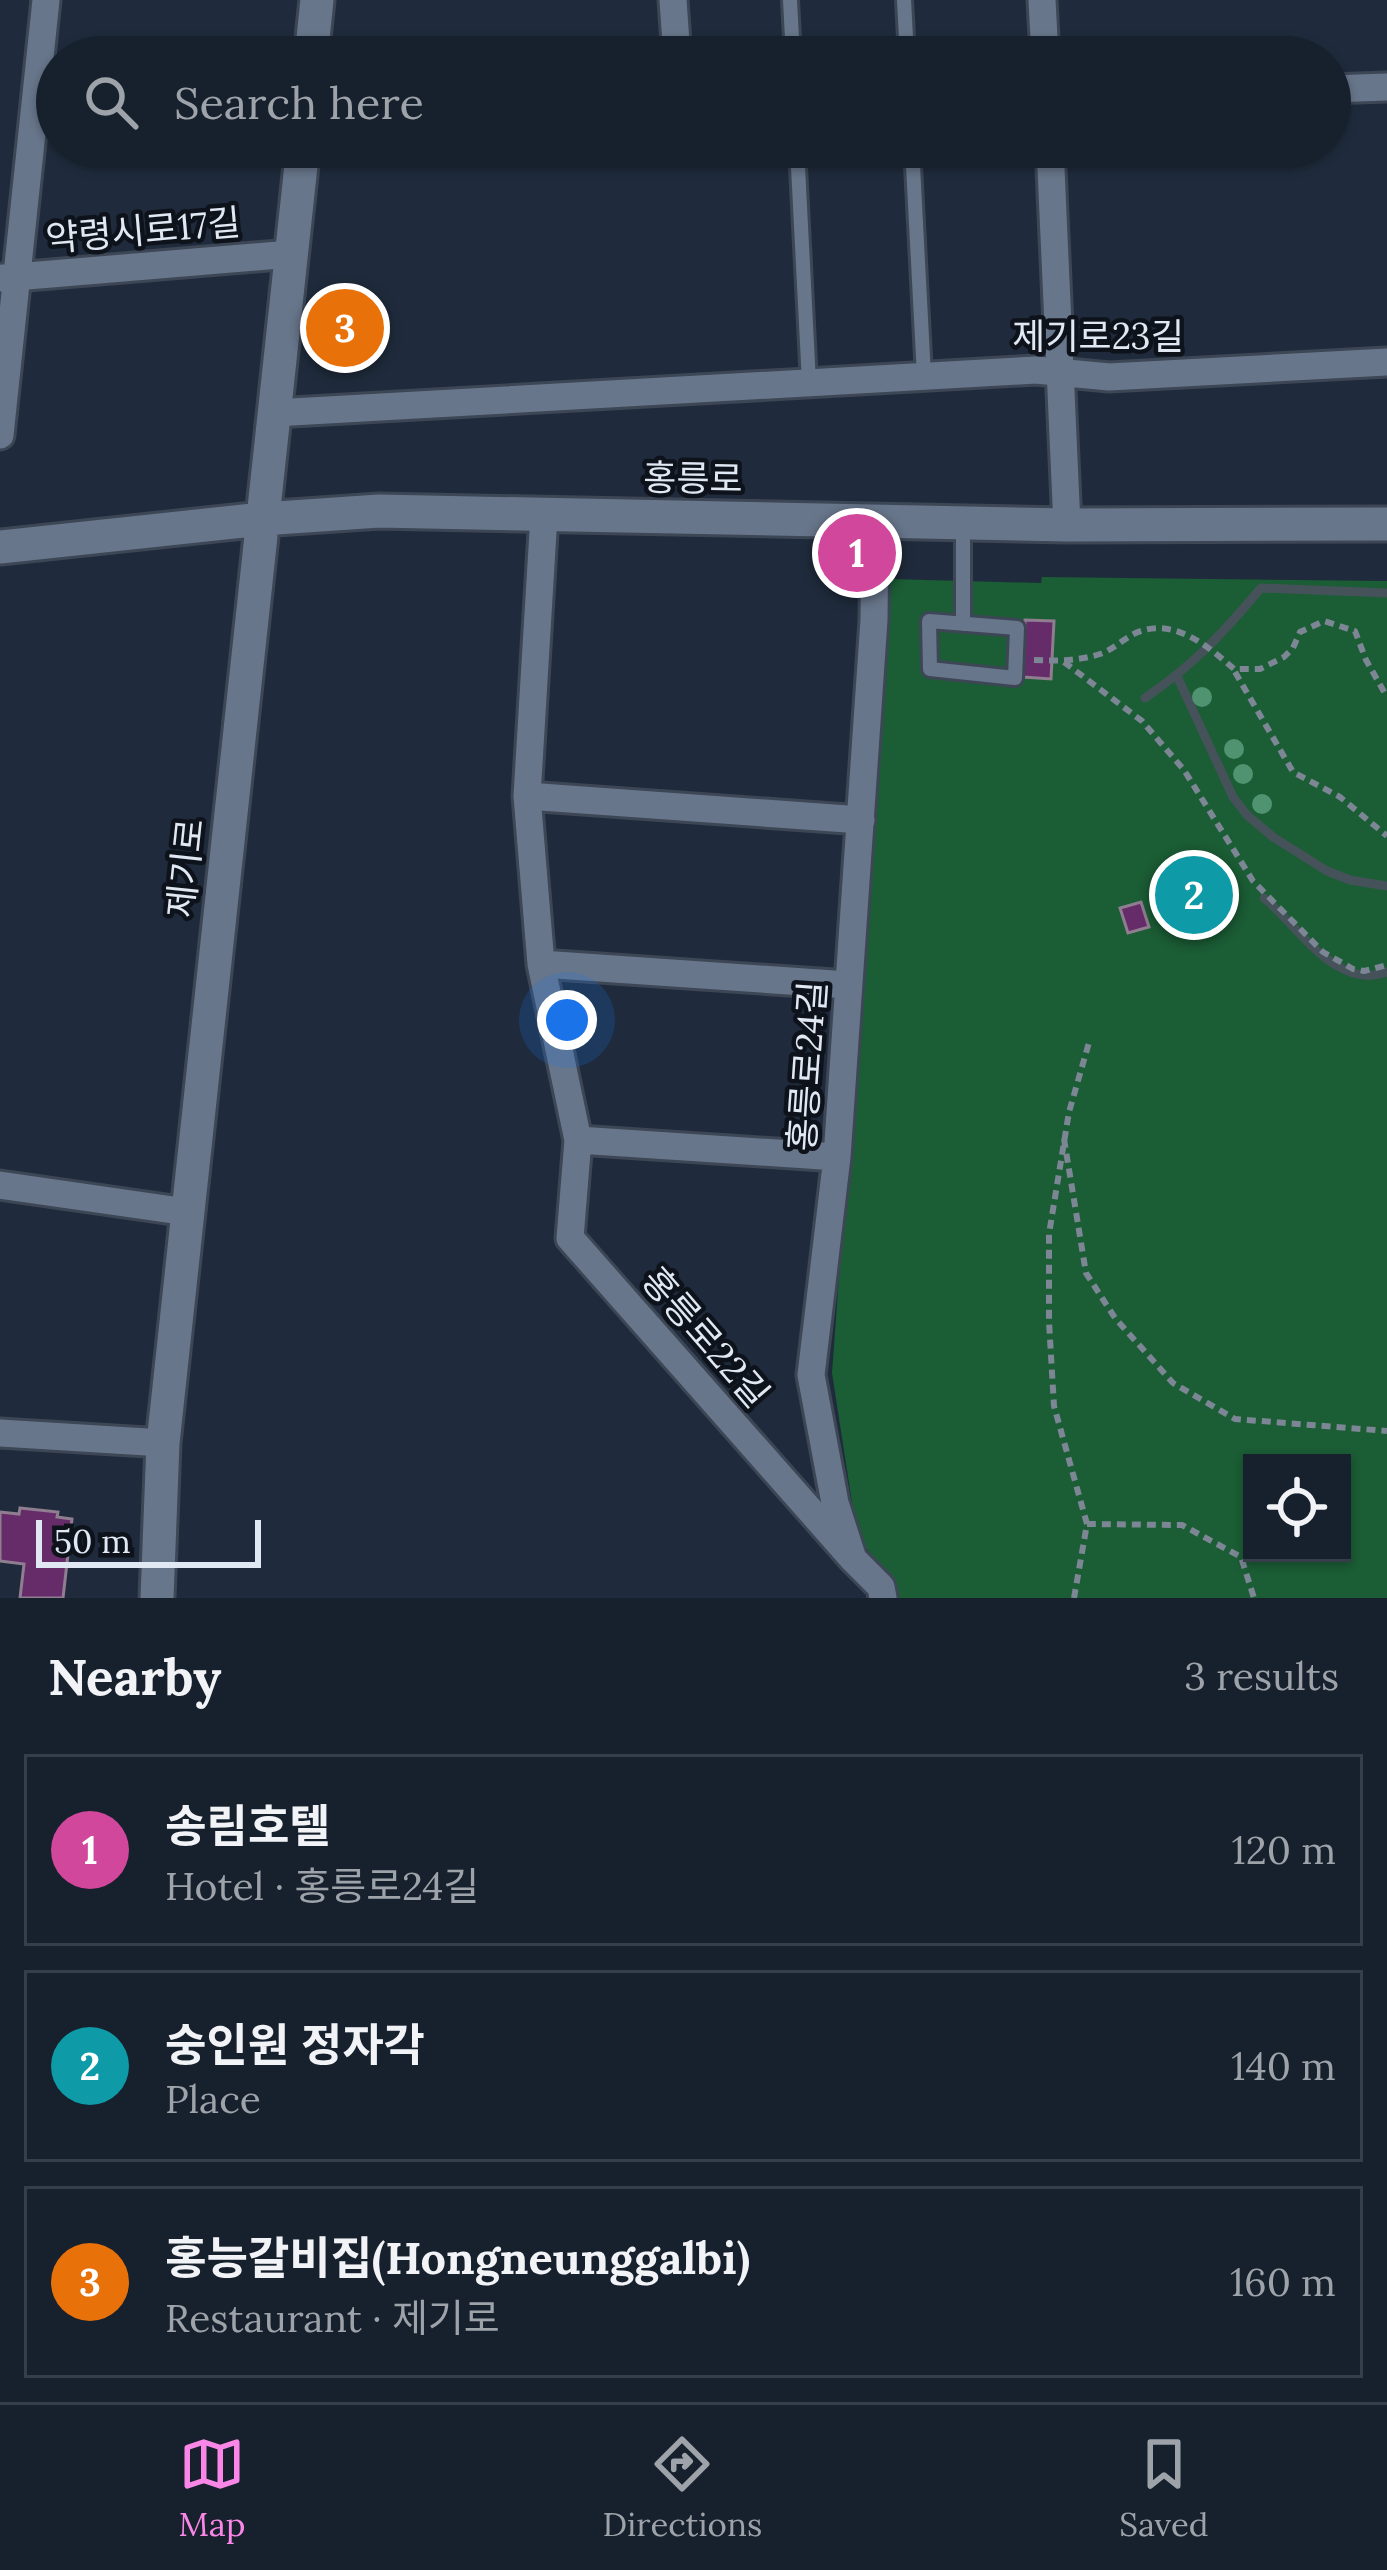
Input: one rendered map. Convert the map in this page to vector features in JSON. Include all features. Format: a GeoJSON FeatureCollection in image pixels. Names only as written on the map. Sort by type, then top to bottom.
{"type":"FeatureCollection","features":[{"type":"Feature","properties":{"kind":"main road"},"geometry":{"type":"LineString","coordinates":[[313,36],[317,0]]}},
{"type":"Feature","properties":{"kind":"main road","name":"제기로"},"geometry":{"type":"LineString","coordinates":[[157,1598],[163,1443],[301,168]]}},
{"type":"Feature","properties":{"kind":"main road","name":"홍릉로"},"geometry":{"type":"LineString","coordinates":[[0,547],[379,511],[1067,525],[1387,524]]}},
{"type":"Feature","properties":{"kind":"street"},"geometry":{"type":"LineString","coordinates":[[41,36],[46,0]]}},
{"type":"Feature","properties":{"kind":"street"},"geometry":{"type":"LineString","coordinates":[[674,0],[676,36]]}},
{"type":"Feature","properties":{"kind":"street"},"geometry":{"type":"LineString","coordinates":[[1042,0],[1045,36]]}},
{"type":"Feature","properties":{"kind":"street"},"geometry":{"type":"LineString","coordinates":[[0,435],[8,278],[36,73]]}},
{"type":"Feature","properties":{"kind":"street"},"geometry":{"type":"LineString","coordinates":[[1351,88],[1387,87]]}},
{"type":"Feature","properties":{"kind":"street"},"geometry":{"type":"LineString","coordinates":[[1051,168],[1067,525]]}},
{"type":"Feature","properties":{"kind":"street","name":"약령시로17길"},"geometry":{"type":"LineString","coordinates":[[8,278],[291,254]]}},
{"type":"Feature","properties":{"kind":"street","name":"제기로23길"},"geometry":{"type":"LineString","coordinates":[[274,413],[1036,370],[1109,377],[1387,362]]}},
{"type":"Feature","properties":{"kind":"street","name":"홍릉로22길"},"geometry":{"type":"LineString","coordinates":[[544,514],[527,796],[541,964],[578,1140],[570,1238],[853,1559]]}},
{"type":"Feature","properties":{"kind":"street","name":"홍릉로24길"},"geometry":{"type":"LineString","coordinates":[[875,521],[874,620],[837,1157],[811,1375],[835,1503],[853,1559],[881,1588],[883,1598]]}},
{"type":"Feature","properties":{"kind":"street"},"geometry":{"type":"LineString","coordinates":[[527,796],[861,820]]}},
{"type":"Feature","properties":{"kind":"street"},"geometry":{"type":"LineString","coordinates":[[541,964],[848,985]]}},
{"type":"Feature","properties":{"kind":"street"},"geometry":{"type":"LineString","coordinates":[[578,1140],[837,1157]]}},
{"type":"Feature","properties":{"kind":"street"},"geometry":{"type":"LineString","coordinates":[[0,1185],[187,1212]]}},
{"type":"Feature","properties":{"kind":"street"},"geometry":{"type":"LineString","coordinates":[[0,1433],[163,1443]]}},
{"type":"Feature","properties":{"kind":"lane"},"geometry":{"type":"LineString","coordinates":[[790,0],[792,36]]}},
{"type":"Feature","properties":{"kind":"lane"},"geometry":{"type":"LineString","coordinates":[[904,0],[906,36]]}},
{"type":"Feature","properties":{"kind":"lane"},"geometry":{"type":"LineString","coordinates":[[798,168],[809,382]]}},
{"type":"Feature","properties":{"kind":"lane"},"geometry":{"type":"LineString","coordinates":[[913,168],[924,376]]}},
{"type":"Feature","properties":{"kind":"lane"},"geometry":{"type":"LineString","coordinates":[[963,522],[963,624]]}},
{"type":"Feature","properties":{"kind":"lane"},"geometry":{"type":"LineString","coordinates":[[929,621],[963,624],[1017,628],[1015,678],[930,669],[929,621]]}},
{"type":"Feature","properties":{"kind":"path"},"geometry":{"type":"LineString","coordinates":[[1234,670],[1260,669],[1284,657],[1300,632],[1324,621],[1355,631],[1387,697]]}},
{"type":"Feature","properties":{"kind":"path"},"geometry":{"type":"LineString","coordinates":[[1387,836],[1340,797],[1293,772],[1234,670],[1186,634],[1142,631],[1103,653],[1064,662],[1142,721],[1184,770],[1253,881],[1323,952],[1353,969],[1387,965]]}},
{"type":"Feature","properties":{"kind":"path"},"geometry":{"type":"LineString","coordinates":[[1074,1598],[1088,1525],[1054,1406],[1049,1234],[1069,1112],[1090,1039]]}},
{"type":"Feature","properties":{"kind":"path"},"geometry":{"type":"LineString","coordinates":[[1064,1139],[1086,1273],[1115,1318],[1173,1383],[1235,1419],[1387,1431]]}},
{"type":"Feature","properties":{"kind":"path"},"geometry":{"type":"LineString","coordinates":[[1088,1525],[1182,1525],[1241,1557],[1254,1598]]}},
{"type":"Feature","properties":{"kind":"green space"},"geometry":{"type":"Polygon","coordinates":[[[890,579],[1387,581],[1387,1598],[893,1598],[888,1578],[857,1535],[832,1373],[890,579]]]}},
{"type":"Feature","properties":{"kind":"building"},"geometry":{"type":"Polygon","coordinates":[[[1025,620],[1054,621],[1051,679],[1023,677],[1025,620]]]}},
{"type":"Feature","properties":{"kind":"building"},"geometry":{"type":"Polygon","coordinates":[[[1196,852],[1221,906],[1181,921],[1163,865],[1196,852]]]}},
{"type":"Feature","properties":{"kind":"building"},"geometry":{"type":"Polygon","coordinates":[[[1141,902],[1149,927],[1128,933],[1120,908],[1141,902]]]}},
{"type":"Feature","properties":{"kind":"building"},"geometry":{"type":"Polygon","coordinates":[[[20,1508],[58,1512],[57,1517],[72,1519],[63,1598],[20,1598],[24,1564],[0,1561],[0,1512],[19,1514],[20,1508]]]}},
{"type":"Feature","properties":{"kind":"waterway"},"geometry":{"type":"LineString","coordinates":[[1145,698],[1208,647],[1261,588],[1387,593]]}},
{"type":"Feature","properties":{"kind":"waterway"},"geometry":{"type":"LineString","coordinates":[[1177,676],[1233,797],[1247,815],[1327,871],[1387,886]]}},
{"type":"Feature","properties":{"kind":"waterway"},"geometry":{"type":"LineString","coordinates":[[1264,898],[1334,964],[1368,975],[1387,972]]}},
{"type":"Feature","properties":{"kind":"place","name":"홍능갈비집(Hongneunggalbi)"},"geometry":{"type":"Point","coordinates":[345,328]}},
{"type":"Feature","properties":{"kind":"place","name":"송림호텔"},"geometry":{"type":"Point","coordinates":[857,553]}},
{"type":"Feature","properties":{"kind":"place","name":"숭인원 정자각"},"geometry":{"type":"Point","coordinates":[1194,895]}}]}
